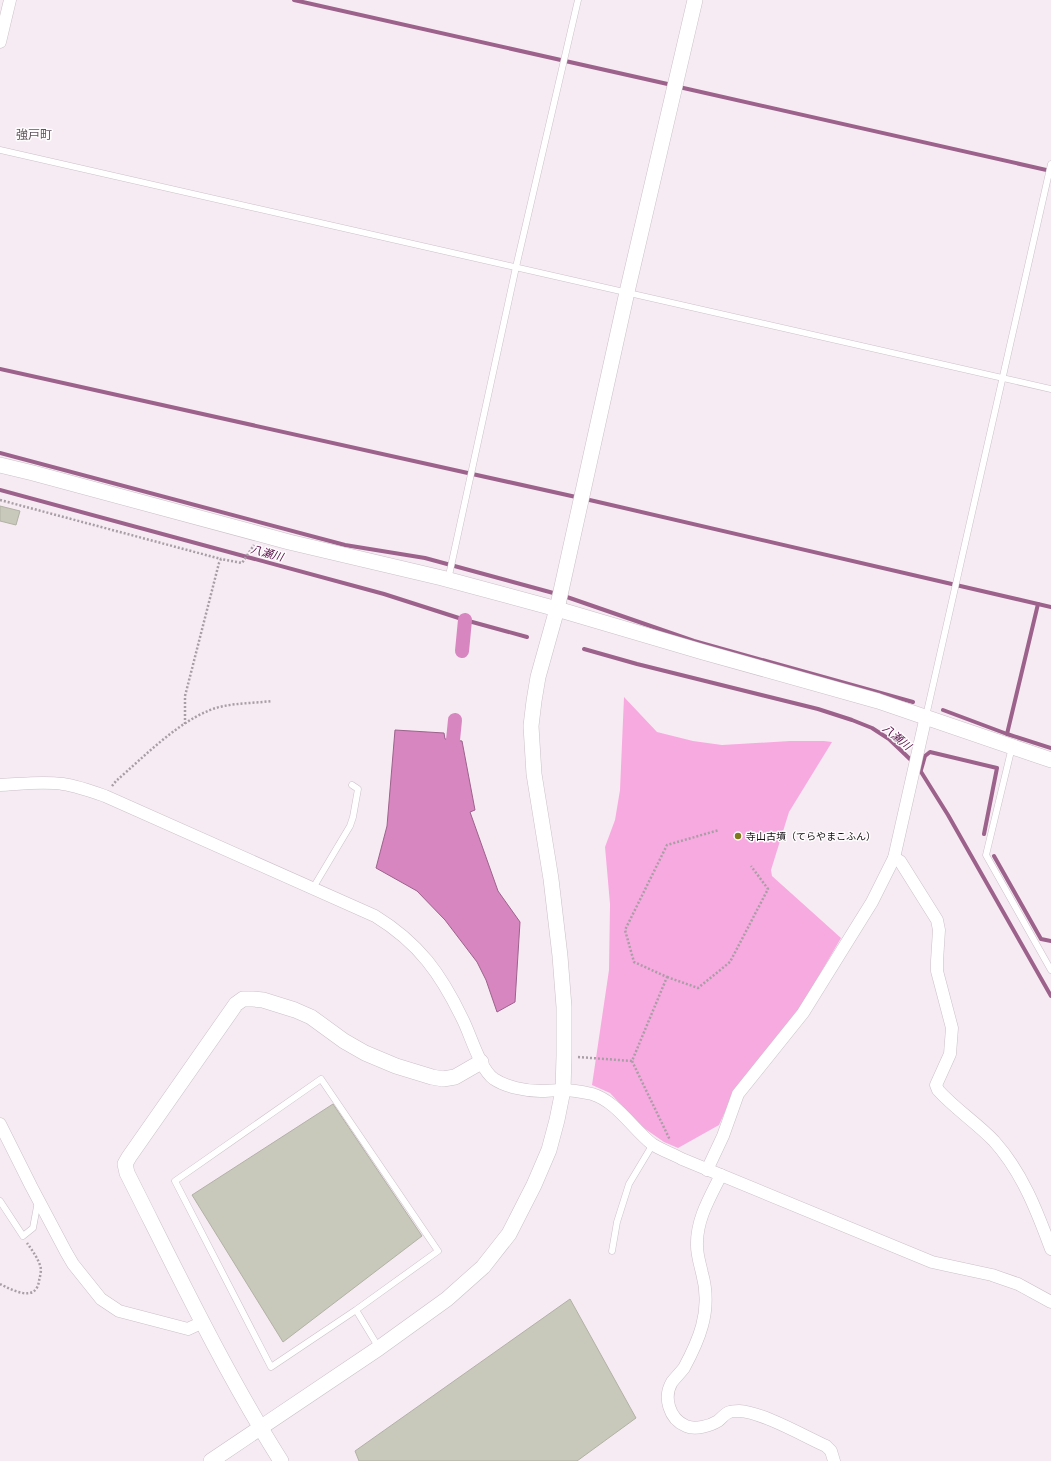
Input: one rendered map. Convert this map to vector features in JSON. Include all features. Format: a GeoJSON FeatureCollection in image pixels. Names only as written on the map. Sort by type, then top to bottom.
{"type":"FeatureCollection","features":[{"type":"Feature","properties":{"kind":"street"},"geometry":{"type":"LineString","coordinates":[[0,42],[10,0]]}},
{"type":"Feature","properties":{"kind":"street"},"geometry":{"type":"LineString","coordinates":[[211,1461],[379,1348],[446,1299],[483,1267],[509,1234],[534,1185],[549,1150],[563,1090],[564,1007],[551,879],[534,774],[531,726],[534,701],[538,677],[557,609],[695,0]]}},
{"type":"Feature","properties":{"kind":"street"},"geometry":{"type":"LineString","coordinates":[[0,465],[290,542],[448,580],[557,609],[878,701],[926,716],[1051,760]]}},
{"type":"Feature","properties":{"kind":"street"},"geometry":{"type":"LineString","coordinates":[[708,1170],[723,1136],[738,1094],[803,1013],[872,902],[894,858],[926,716]]}},
{"type":"Feature","properties":{"kind":"street"},"geometry":{"type":"LineString","coordinates":[[0,785],[33,783],[63,784],[84,788],[375,916],[402,935],[422,953],[434,969],[443,982],[463,1020],[481,1062],[493,1078],[507,1085],[539,1092],[563,1090],[586,1093],[601,1097],[627,1118],[653,1144],[708,1170],[932,1262],[992,1275],[1018,1284],[1051,1302]]}},
{"type":"Feature","properties":{"kind":"street"},"geometry":{"type":"LineString","coordinates":[[894,858],[900,861],[937,920],[940,930],[937,961],[938,971],[952,1028],[950,1054],[936,1085],[938,1090],[994,1141],[1006,1156],[1034,1204],[1051,1249]]}},
{"type":"Feature","properties":{"kind":"street"},"geometry":{"type":"LineString","coordinates":[[281,1461],[260,1428],[203,1322],[127,1173],[125,1164],[236,1004],[243,999],[263,1000],[295,1010],[311,1017],[344,1041],[365,1053],[396,1066],[432,1077],[443,1079],[455,1077],[481,1062]]}},
{"type":"Feature","properties":{"kind":"street"},"geometry":{"type":"LineString","coordinates":[[0,1124],[73,1264],[101,1299],[119,1311],[188,1329],[203,1322]]}},
{"type":"Feature","properties":{"kind":"street"},"geometry":{"type":"LineString","coordinates":[[721,1175],[698,1226],[697,1248],[707,1296],[706,1313],[695,1345],[683,1369],[672,1383],[668,1392],[668,1402],[671,1412],[675,1419],[686,1426],[695,1427],[704,1426],[718,1421],[729,1412],[740,1411],[757,1415],[826,1446],[831,1451],[834,1461]]}},
{"type":"Feature","properties":{"kind":"lane"},"geometry":{"type":"LineString","coordinates":[[448,580],[516,267],[578,0]]}},
{"type":"Feature","properties":{"kind":"lane"},"geometry":{"type":"LineString","coordinates":[[0,150],[1051,389]]}},
{"type":"Feature","properties":{"kind":"lane"},"geometry":{"type":"LineString","coordinates":[[926,716],[1051,164]]}},
{"type":"Feature","properties":{"kind":"lane"},"geometry":{"type":"LineString","coordinates":[[1012,747],[986,855],[1051,970]]}},
{"type":"Feature","properties":{"kind":"lane"},"geometry":{"type":"LineString","coordinates":[[313,888],[350,826],[358,789],[352,784]]}},
{"type":"Feature","properties":{"kind":"lane"},"geometry":{"type":"LineString","coordinates":[[321,1079],[438,1251],[356,1310],[271,1367],[174,1181],[321,1079]]}},
{"type":"Feature","properties":{"kind":"lane"},"geometry":{"type":"LineString","coordinates":[[612,1250],[629,1184],[653,1144]]}},
{"type":"Feature","properties":{"kind":"lane"},"geometry":{"type":"LineString","coordinates":[[0,1201],[23,1236],[34,1228],[38,1199]]}},
{"type":"Feature","properties":{"kind":"lane"},"geometry":{"type":"LineString","coordinates":[[356,1310],[379,1348]]}},
{"type":"Feature","properties":{"kind":"path"},"geometry":{"type":"LineString","coordinates":[[0,500],[242,564],[255,544]]}},
{"type":"Feature","properties":{"kind":"path"},"geometry":{"type":"LineString","coordinates":[[185,724],[185,696],[220,559]]}},
{"type":"Feature","properties":{"kind":"path"},"geometry":{"type":"LineString","coordinates":[[105,796],[116,781],[178,728],[207,711],[223,706],[272,701]]}},
{"type":"Feature","properties":{"kind":"path"},"geometry":{"type":"LineString","coordinates":[[718,830],[667,845],[625,930],[634,962],[667,977],[698,988],[730,962],[768,889],[751,866]]}},
{"type":"Feature","properties":{"kind":"path"},"geometry":{"type":"LineString","coordinates":[[666,1150],[671,1142],[632,1061],[667,977]]}},
{"type":"Feature","properties":{"kind":"path"},"geometry":{"type":"LineString","coordinates":[[577,1057],[632,1061]]}},
{"type":"Feature","properties":{"kind":"path"},"geometry":{"type":"LineString","coordinates":[[0,1284],[19,1293],[33,1291],[39,1285],[41,1266],[23,1236]]}},
{"type":"Feature","properties":{"kind":"shaded area"},"geometry":{"type":"Polygon","coordinates":[[[624,697],[657,732],[693,741],[722,745],[790,741],[832,742],[789,812],[771,870],[772,876],[841,938],[800,1008],[733,1094],[719,1125],[678,1148],[664,1142],[641,1126],[610,1093],[592,1085],[609,970],[610,904],[605,847],[615,820],[620,790],[624,697]]]}},
{"type":"Feature","properties":{"kind":"shaded area"},"geometry":{"type":"Polygon","coordinates":[[[395,730],[444,733],[445,739],[462,741],[475,810],[470,812],[498,891],[520,922],[515,1002],[497,1012],[486,980],[477,962],[445,920],[417,891],[376,868],[387,826],[395,730]]]}},
{"type":"Feature","properties":{"kind":"building"},"geometry":{"type":"Polygon","coordinates":[[[0,506],[20,511],[16,525],[0,521],[0,506]]]}},
{"type":"Feature","properties":{"kind":"building"},"geometry":{"type":"Polygon","coordinates":[[[333,1104],[422,1236],[283,1342],[192,1195],[333,1104]]]}},
{"type":"Feature","properties":{"kind":"building"},"geometry":{"type":"Polygon","coordinates":[[[570,1299],[636,1418],[577,1461],[359,1461],[355,1451],[570,1299]]]}},
{"type":"Feature","properties":{"kind":"waterway"},"geometry":{"type":"LineString","coordinates":[[294,0],[672,85]]}},
{"type":"Feature","properties":{"kind":"waterway"},"geometry":{"type":"LineString","coordinates":[[679,87],[1051,171]]}},
{"type":"Feature","properties":{"kind":"waterway"},"geometry":{"type":"LineString","coordinates":[[0,369],[594,501],[1051,607]]}},
{"type":"Feature","properties":{"kind":"waterway"},"geometry":{"type":"LineString","coordinates":[[0,453],[345,545],[425,558],[557,594]]}},
{"type":"Feature","properties":{"kind":"waterway","name":"八瀬川"},"geometry":{"type":"LineString","coordinates":[[0,490],[384,594],[465,620],[527,637]]}},
{"type":"Feature","properties":{"kind":"waterway"},"geometry":{"type":"LineString","coordinates":[[564,596],[694,641],[913,702]]}},
{"type":"Feature","properties":{"kind":"waterway"},"geometry":{"type":"LineString","coordinates":[[1007,734],[1038,604]]}},
{"type":"Feature","properties":{"kind":"waterway"},"geometry":{"type":"LineString","coordinates":[[462,651],[465,620]]}},
{"type":"Feature","properties":{"kind":"waterway","name":"八瀬川"},"geometry":{"type":"LineString","coordinates":[[584,649],[637,664],[818,709],[852,720],[872,728],[889,739],[913,762]]}},
{"type":"Feature","properties":{"kind":"waterway"},"geometry":{"type":"LineString","coordinates":[[943,710],[1007,734],[1051,748]]}},
{"type":"Feature","properties":{"kind":"waterway"},"geometry":{"type":"LineString","coordinates":[[453,740],[455,720]]}},
{"type":"Feature","properties":{"kind":"waterway"},"geometry":{"type":"LineString","coordinates":[[921,770],[925,756],[930,752],[997,768],[984,834]]}},
{"type":"Feature","properties":{"kind":"waterway","name":"八瀬川"},"geometry":{"type":"LineString","coordinates":[[918,767],[948,815],[1051,996]]}},
{"type":"Feature","properties":{"kind":"waterway"},"geometry":{"type":"LineString","coordinates":[[994,856],[1041,939],[1051,941]]}},
{"type":"Feature","properties":{"kind":"place","name":"寺山古墳（てらやまこふん）"},"geometry":{"type":"Point","coordinates":[738,836]}},
{"type":"Feature","properties":{"kind":"district","name":"強戸町"},"geometry":{"type":"Point","coordinates":[34,135]}}]}
